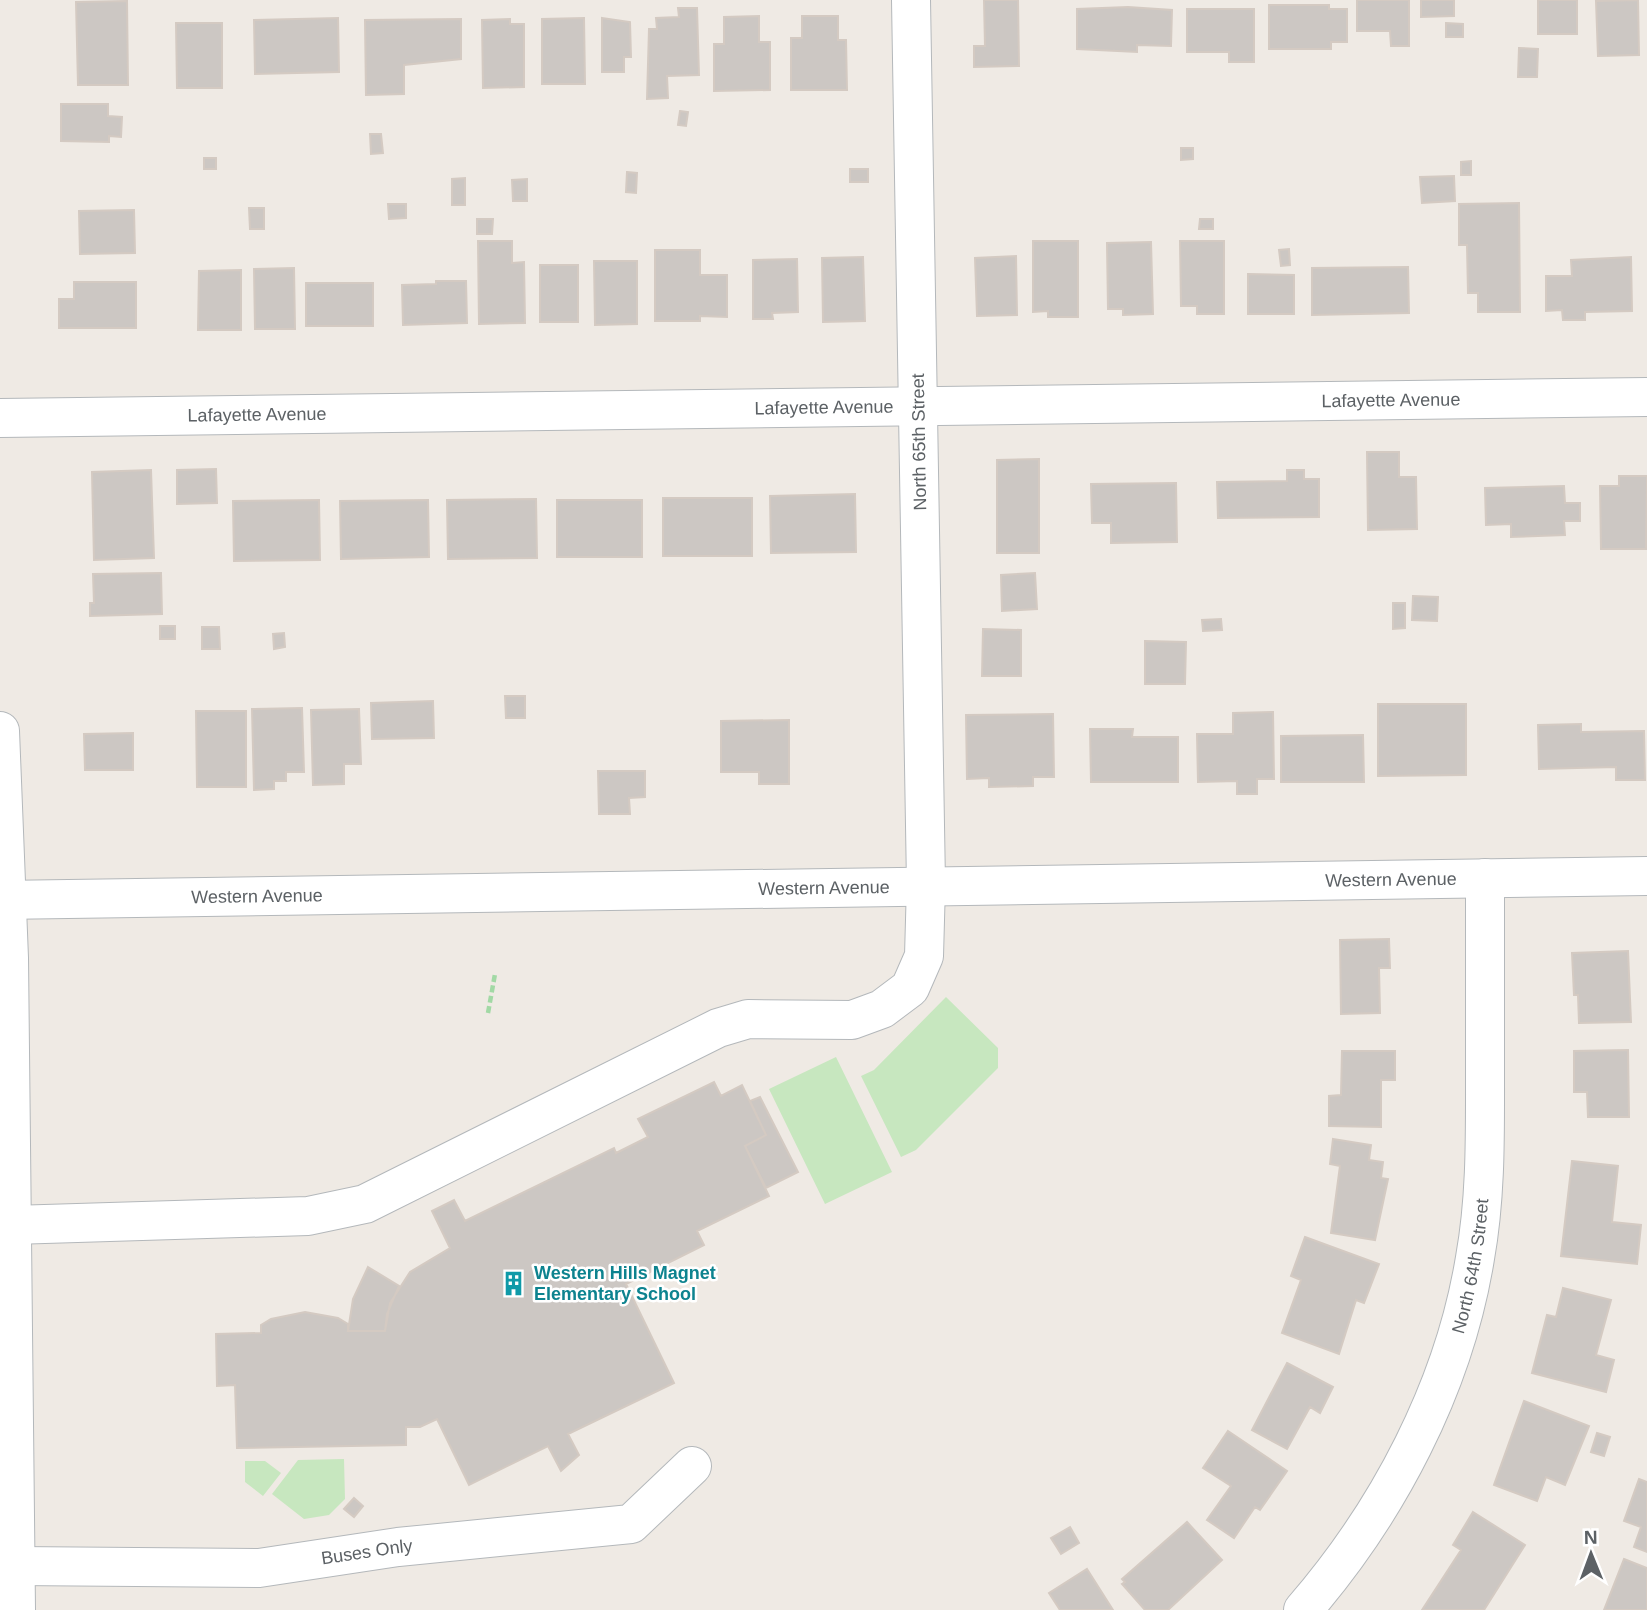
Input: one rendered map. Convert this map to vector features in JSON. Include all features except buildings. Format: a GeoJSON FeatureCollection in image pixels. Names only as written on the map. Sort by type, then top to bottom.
{"type":"FeatureCollection","features":[{"type":"Feature","properties":{"kind":"street","name":"North 65th Street"},"geometry":{"type":"LineString","coordinates":[[12,1225],[308,1216],[365,1204],[718,1027],[748,1018],[852,1020],[882,1009],[911,988],[924,956],[926,884],[911,0]]}},
{"type":"Feature","properties":{"kind":"street","name":"Lafayette Avenue"},"geometry":{"type":"LineString","coordinates":[[0,418],[1647,397]]}},
{"type":"Feature","properties":{"kind":"street"},"geometry":{"type":"LineString","coordinates":[[0,732],[2,900],[9,958],[16,1610]]}},
{"type":"Feature","properties":{"kind":"street","name":"Western Avenue"},"geometry":{"type":"LineString","coordinates":[[2,900],[926,884],[1647,876]]}},
{"type":"Feature","properties":{"kind":"street","name":"North 64th Street"},"geometry":{"type":"LineString","coordinates":[[1303,1610],[1332,1577],[1373,1518],[1405,1460],[1437,1390],[1462,1318],[1475,1259],[1482,1198],[1485,878]]}},
{"type":"Feature","properties":{"kind":"street","name":"Buses Only"},"geometry":{"type":"LineString","coordinates":[[16,1566],[259,1569],[398,1547],[631,1524],[692,1466]]}},
{"type":"Feature","properties":{"kind":"path"},"geometry":{"type":"LineString","coordinates":[[488,1013],[495,974]]}},
{"type":"Feature","properties":{"kind":"green space"},"geometry":{"type":"Polygon","coordinates":[[[946,997],[998,1048],[998,1068],[916,1150],[901,1157],[861,1076],[874,1070],[946,997]]]}},
{"type":"Feature","properties":{"kind":"green space"},"geometry":{"type":"Polygon","coordinates":[[[836,1057],[892,1172],[825,1204],[769,1089],[836,1057]]]}},
{"type":"Feature","properties":{"kind":"green space"},"geometry":{"type":"Polygon","coordinates":[[[344,1459],[345,1499],[329,1515],[304,1519],[272,1494],[298,1460],[344,1459]]]}},
{"type":"Feature","properties":{"kind":"green space"},"geometry":{"type":"Polygon","coordinates":[[[245,1461],[265,1461],[281,1473],[263,1496],[245,1482],[245,1461]]]}},
{"type":"Feature","properties":{"kind":"place","name":"Western Hills Magnet Elementary School"},"geometry":{"type":"Point","coordinates":[514,1283]}}]}
